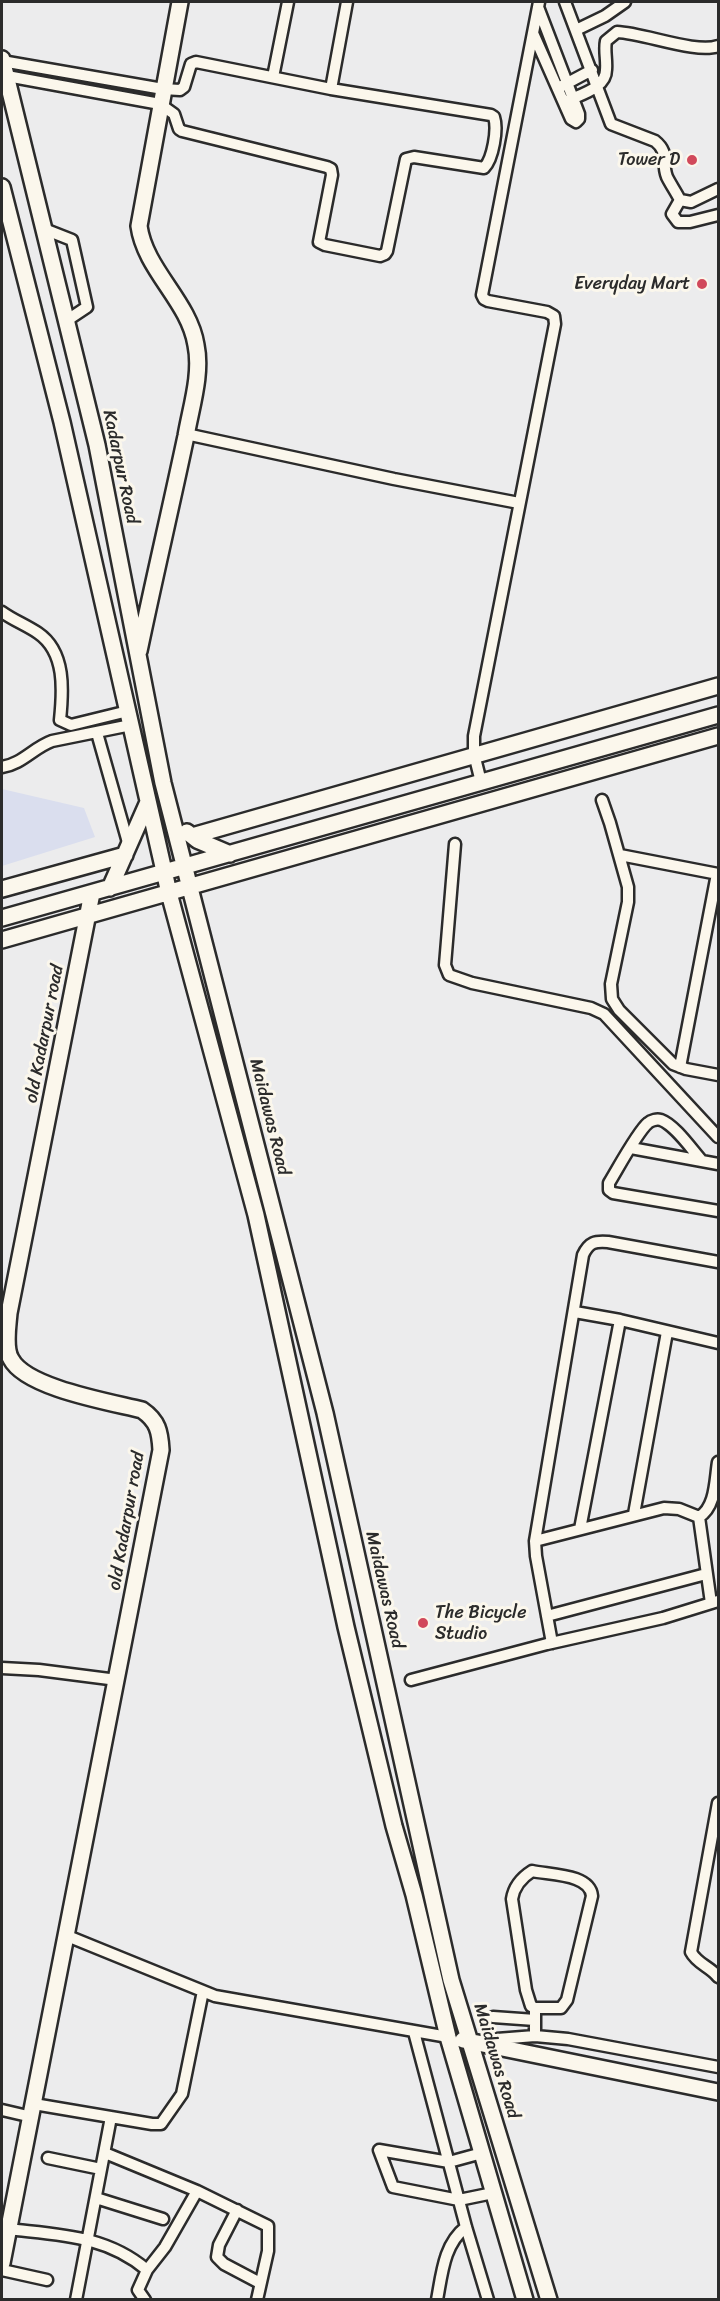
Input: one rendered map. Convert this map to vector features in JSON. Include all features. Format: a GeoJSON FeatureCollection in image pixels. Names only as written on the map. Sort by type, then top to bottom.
{"type":"FeatureCollection","features":[{"type":"Feature","properties":{"kind":"street"},"geometry":{"type":"LineString","coordinates":[[138,657],[186,434],[196,374],[197,346],[190,326],[144,245],[139,226],[180,2]]}},
{"type":"Feature","properties":{"kind":"street"},"geometry":{"type":"LineString","coordinates":[[273,77],[288,2]]}},
{"type":"Feature","properties":{"kind":"street"},"geometry":{"type":"LineString","coordinates":[[331,89],[346,2]]}},
{"type":"Feature","properties":{"kind":"street"},"geometry":{"type":"LineString","coordinates":[[565,2],[598,86],[608,120],[611,124],[660,145],[664,151],[667,177],[680,200]]}},
{"type":"Feature","properties":{"kind":"street"},"geometry":{"type":"LineString","coordinates":[[576,30],[605,16],[625,2]]}},
{"type":"Feature","properties":{"kind":"street"},"geometry":{"type":"LineString","coordinates":[[481,782],[474,754],[476,725],[555,320],[554,316],[547,312],[488,301],[484,299],[482,290],[539,4]]}},
{"type":"Feature","properties":{"kind":"street"},"geometry":{"type":"LineString","coordinates":[[539,4],[561,86]]}},
{"type":"Feature","properties":{"kind":"street"},"geometry":{"type":"LineString","coordinates":[[532,32],[567,100],[603,82],[606,70],[606,41],[617,32],[698,47],[718,46]]}},
{"type":"Feature","properties":{"kind":"street"},"geometry":{"type":"LineString","coordinates":[[2,60],[102,78],[161,97],[174,114],[179,129],[182,131],[331,169],[319,242],[383,256],[387,251],[406,159],[414,157],[484,168],[489,161],[496,121],[491,116],[331,89],[194,62],[190,67],[183,89],[161,97],[99,92],[7,76]]}},
{"type":"Feature","properties":{"kind":"street","name":"Kadarpur Road"},"geometry":{"type":"LineString","coordinates":[[2,60],[89,413],[171,814],[189,886]]}},
{"type":"Feature","properties":{"kind":"street"},"geometry":{"type":"LineString","coordinates":[[48,83],[51,69]]}},
{"type":"Feature","properties":{"kind":"street"},"geometry":{"type":"LineString","coordinates":[[561,86],[592,70]]}},
{"type":"Feature","properties":{"kind":"street"},"geometry":{"type":"LineString","coordinates":[[99,92],[102,78]]}},
{"type":"Feature","properties":{"kind":"street"},"geometry":{"type":"LineString","coordinates":[[2,187],[62,422],[169,893]]}},
{"type":"Feature","properties":{"kind":"street"},"geometry":{"type":"LineString","coordinates":[[680,200],[691,202],[718,189]]}},
{"type":"Feature","properties":{"kind":"street"},"geometry":{"type":"LineString","coordinates":[[680,200],[672,214],[678,222],[690,222],[718,215]]}},
{"type":"Feature","properties":{"kind":"street"},"geometry":{"type":"LineString","coordinates":[[44,229],[72,240],[87,307],[66,321]]}},
{"type":"Feature","properties":{"kind":"street"},"geometry":{"type":"LineString","coordinates":[[62,422],[89,413]]}},
{"type":"Feature","properties":{"kind":"street"},"geometry":{"type":"LineString","coordinates":[[186,434],[394,479],[519,502]]}},
{"type":"Feature","properties":{"kind":"street"},"geometry":{"type":"LineString","coordinates":[[2,612],[39,634],[56,657],[62,684],[60,720],[71,725],[97,719],[130,718]]}},
{"type":"Feature","properties":{"kind":"street"},"geometry":{"type":"LineString","coordinates":[[192,836],[718,686]]}},
{"type":"Feature","properties":{"kind":"street"},"geometry":{"type":"LineString","coordinates":[[2,918],[718,715]]}},
{"type":"Feature","properties":{"kind":"street"},"geometry":{"type":"LineString","coordinates":[[2,767],[16,763],[44,744],[99,732],[130,718]]}},
{"type":"Feature","properties":{"kind":"street"},"geometry":{"type":"LineString","coordinates":[[99,732],[127,851]]}},
{"type":"Feature","properties":{"kind":"street"},"geometry":{"type":"LineString","coordinates":[[2,940],[718,736]]}},
{"type":"Feature","properties":{"kind":"street"},"geometry":{"type":"LineString","coordinates":[[602,800],[628,887],[628,902],[611,984],[612,999],[618,1010],[664,1057],[680,1067],[718,1075]]}},
{"type":"Feature","properties":{"kind":"street"},"geometry":{"type":"LineString","coordinates":[[110,888],[148,802]]}},
{"type":"Feature","properties":{"kind":"street"},"geometry":{"type":"LineString","coordinates":[[171,814],[192,836],[230,854]]}},
{"type":"Feature","properties":{"kind":"street"},"geometry":{"type":"LineString","coordinates":[[455,844],[445,965],[449,975],[472,983],[591,1008],[604,1014],[718,1137]]}},
{"type":"Feature","properties":{"kind":"street"},"geometry":{"type":"LineString","coordinates":[[2,889],[127,851]]}},
{"type":"Feature","properties":{"kind":"street"},"geometry":{"type":"LineString","coordinates":[[620,855],[718,874],[680,1067]]}},
{"type":"Feature","properties":{"kind":"street","name":"Maidawas Road"},"geometry":{"type":"LineString","coordinates":[[189,886],[325,1413],[451,1980],[549,2300]]}},
{"type":"Feature","properties":{"kind":"street","name":"old Kadarpur road"},"geometry":{"type":"LineString","coordinates":[[2,2263],[161,1450],[160,1433],[153,1418],[142,1410],[39,1383],[20,1372],[9,1357],[9,1313],[92,893]]}},
{"type":"Feature","properties":{"kind":"street","name":"Maidawas Road"},"geometry":{"type":"LineString","coordinates":[[169,893],[255,1215],[346,1627],[448,2037],[525,2300]]}},
{"type":"Feature","properties":{"kind":"street"},"geometry":{"type":"LineString","coordinates":[[702,1161],[669,1124],[660,1120],[648,1122],[609,1183],[609,1190],[613,1193],[718,1211]]}},
{"type":"Feature","properties":{"kind":"street"},"geometry":{"type":"LineString","coordinates":[[632,1148],[718,1164]]}},
{"type":"Feature","properties":{"kind":"street"},"geometry":{"type":"LineString","coordinates":[[552,1643],[535,1540],[583,1255],[587,1247],[595,1241],[718,1262]]}},
{"type":"Feature","properties":{"kind":"street"},"geometry":{"type":"LineString","coordinates":[[575,1312],[718,1343]]}},
{"type":"Feature","properties":{"kind":"street"},"geometry":{"type":"LineString","coordinates":[[579,1529],[620,1320]]}},
{"type":"Feature","properties":{"kind":"street"},"geometry":{"type":"LineString","coordinates":[[634,1514],[667,1332]]}},
{"type":"Feature","properties":{"kind":"street"},"geometry":{"type":"LineString","coordinates":[[699,1517],[709,1509],[712,1501],[718,1462]]}},
{"type":"Feature","properties":{"kind":"street"},"geometry":{"type":"LineString","coordinates":[[535,1540],[664,1508],[679,1509],[699,1517]]}},
{"type":"Feature","properties":{"kind":"street"},"geometry":{"type":"LineString","coordinates":[[411,1680],[552,1643],[663,1618],[715,1602],[706,1574],[699,1517]]}},
{"type":"Feature","properties":{"kind":"street"},"geometry":{"type":"LineString","coordinates":[[547,1616],[706,1574]]}},
{"type":"Feature","properties":{"kind":"street"},"geometry":{"type":"LineString","coordinates":[[2,1668],[39,1670],[117,1680]]}},
{"type":"Feature","properties":{"kind":"street"},"geometry":{"type":"LineString","coordinates":[[718,1803],[692,1952],[694,1958],[710,1967],[718,1977]]}},
{"type":"Feature","properties":{"kind":"street"},"geometry":{"type":"LineString","coordinates":[[535,2008],[561,2008],[567,2000],[592,1896],[591,1890],[583,1880],[532,1871],[519,1881],[512,1899],[526,1990],[535,2008],[535,2036]]}},
{"type":"Feature","properties":{"kind":"street"},"geometry":{"type":"LineString","coordinates":[[65,1935],[215,1996],[448,2037],[718,2092]]}},
{"type":"Feature","properties":{"kind":"street"},"geometry":{"type":"LineString","coordinates":[[2,2110],[33,2110],[161,2124],[182,2094],[203,1991]]}},
{"type":"Feature","properties":{"kind":"street"},"geometry":{"type":"LineString","coordinates":[[494,2017],[535,2020]]}},
{"type":"Feature","properties":{"kind":"street"},"geometry":{"type":"LineString","coordinates":[[414,2032],[488,2300]]}},
{"type":"Feature","properties":{"kind":"street"},"geometry":{"type":"LineString","coordinates":[[497,2039],[535,2036],[568,2039],[718,2067]]}},
{"type":"Feature","properties":{"kind":"street"},"geometry":{"type":"LineString","coordinates":[[76,2300],[111,2117]]}},
{"type":"Feature","properties":{"kind":"street"},"geometry":{"type":"LineString","coordinates":[[482,2153],[449,2162],[379,2150],[393,2187],[459,2200],[493,2193]]}},
{"type":"Feature","properties":{"kind":"street"},"geometry":{"type":"LineString","coordinates":[[105,2153],[197,2191],[268,2226],[268,2252],[257,2300]]}},
{"type":"Feature","properties":{"kind":"street"},"geometry":{"type":"LineString","coordinates":[[48,2157],[101,2169]]}},
{"type":"Feature","properties":{"kind":"street"},"geometry":{"type":"LineString","coordinates":[[145,2300],[140,2294],[139,2286],[147,2270],[165,2247],[197,2191]]}},
{"type":"Feature","properties":{"kind":"street"},"geometry":{"type":"LineString","coordinates":[[96,2198],[164,2219]]}},
{"type":"Feature","properties":{"kind":"street"},"geometry":{"type":"LineString","coordinates":[[237,2210],[219,2245],[217,2257],[224,2264],[260,2283]]}},
{"type":"Feature","properties":{"kind":"street"},"geometry":{"type":"LineString","coordinates":[[437,2300],[452,2240],[466,2227]]}},
{"type":"Feature","properties":{"kind":"street"},"geometry":{"type":"LineString","coordinates":[[8,2229],[103,2243],[131,2256],[147,2270]]}},
{"type":"Feature","properties":{"kind":"street"},"geometry":{"type":"LineString","coordinates":[[2,2270],[46,2280]]}},
{"type":"Feature","properties":{"kind":"shaded area"},"geometry":{"type":"Polygon","coordinates":[[[2,789],[84,808],[95,837],[2,866],[2,789]]]}},
{"type":"Feature","properties":{"kind":"place","name":"Tower D"},"geometry":{"type":"Point","coordinates":[692,160]}},
{"type":"Feature","properties":{"kind":"place","name":"Everyday Mart"},"geometry":{"type":"Point","coordinates":[702,284]}},
{"type":"Feature","properties":{"kind":"place","name":"The Bicycle Studio"},"geometry":{"type":"Point","coordinates":[423,1623]}}]}
